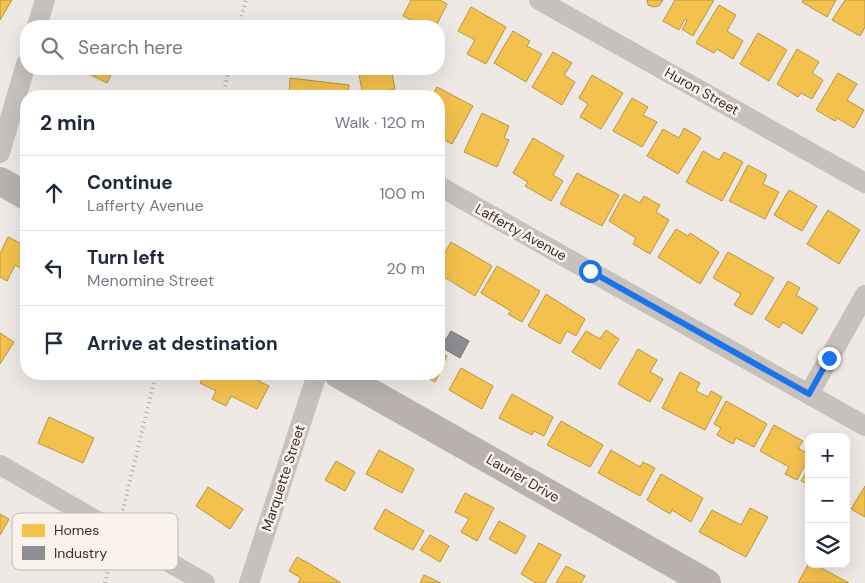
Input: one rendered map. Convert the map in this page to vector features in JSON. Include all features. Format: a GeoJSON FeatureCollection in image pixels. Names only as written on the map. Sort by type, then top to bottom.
{"type":"FeatureCollection","features":[{"type":"Feature","properties":{"kind":"street"},"geometry":{"type":"LineString","coordinates":[[39,20],[45,0]]}},
{"type":"Feature","properties":{"kind":"street","name":"Huron Street"},"geometry":{"type":"LineString","coordinates":[[540,0],[865,183]]}},
{"type":"Feature","properties":{"kind":"street"},"geometry":{"type":"LineString","coordinates":[[0,153],[23,75]]}},
{"type":"Feature","properties":{"kind":"street"},"geometry":{"type":"LineString","coordinates":[[0,181],[20,193]]}},
{"type":"Feature","properties":{"kind":"street","name":"Lafferty Avenue"},"geometry":{"type":"LineString","coordinates":[[445,189],[865,426]]}},
{"type":"Feature","properties":{"kind":"street"},"geometry":{"type":"LineString","coordinates":[[809,394],[865,296]]}},
{"type":"Feature","properties":{"kind":"street","name":"Marquette Street"},"geometry":{"type":"LineString","coordinates":[[248,583],[315,380]]}},
{"type":"Feature","properties":{"kind":"street","name":"Laurier Drive"},"geometry":{"type":"LineString","coordinates":[[349,380],[707,583]]}},
{"type":"Feature","properties":{"kind":"street"},"geometry":{"type":"LineString","coordinates":[[0,465],[83,513]]}},
{"type":"Feature","properties":{"kind":"street"},"geometry":{"type":"LineString","coordinates":[[178,567],[205,583]]}},
{"type":"Feature","properties":{"kind":"building: Homes"},"geometry":{"type":"Polygon","coordinates":[[[0,0],[12,0],[0,20],[0,0]]]}},
{"type":"Feature","properties":{"kind":"building: Homes"},"geometry":{"type":"Polygon","coordinates":[[[411,0],[440,0],[447,4],[439,20],[411,20],[403,16],[411,0]]]}},
{"type":"Feature","properties":{"kind":"building: Homes"},"geometry":{"type":"Polygon","coordinates":[[[647,0],[663,0],[659,6],[654,7],[648,5],[647,0]]]}},
{"type":"Feature","properties":{"kind":"building: Homes"},"geometry":{"type":"Polygon","coordinates":[[[675,0],[714,0],[693,36],[682,29],[687,21],[685,19],[679,30],[663,21],[675,0]]]}},
{"type":"Feature","properties":{"kind":"building: Homes"},"geometry":{"type":"Polygon","coordinates":[[[803,0],[836,0],[827,17],[802,2],[803,0]]]}},
{"type":"Feature","properties":{"kind":"building: Homes"},"geometry":{"type":"Polygon","coordinates":[[[845,0],[865,0],[865,27],[860,36],[832,20],[845,0]]]}},
{"type":"Feature","properties":{"kind":"building: Homes"},"geometry":{"type":"Polygon","coordinates":[[[719,5],[736,15],[727,31],[743,41],[733,59],[717,49],[714,53],[696,43],[719,5]]]}},
{"type":"Feature","properties":{"kind":"building: Homes"},"geometry":{"type":"Polygon","coordinates":[[[471,7],[506,27],[486,64],[467,54],[475,40],[458,31],[471,7]]]}},
{"type":"Feature","properties":{"kind":"building: Homes"},"geometry":{"type":"Polygon","coordinates":[[[513,31],[530,41],[527,46],[542,54],[526,82],[494,63],[513,31]]]}},
{"type":"Feature","properties":{"kind":"building: Homes"},"geometry":{"type":"Polygon","coordinates":[[[758,33],[787,50],[769,81],[740,64],[758,33]]]}},
{"type":"Feature","properties":{"kind":"building: Homes"},"geometry":{"type":"Polygon","coordinates":[[[797,49],[819,62],[812,73],[823,80],[812,99],[801,93],[798,97],[777,84],[797,49]]]}},
{"type":"Feature","properties":{"kind":"building: Homes"},"geometry":{"type":"Polygon","coordinates":[[[553,52],[572,63],[564,75],[575,82],[562,105],[532,87],[553,52]]]}},
{"type":"Feature","properties":{"kind":"building: Homes"},"geometry":{"type":"Polygon","coordinates":[[[838,73],[857,84],[847,100],[864,110],[854,128],[837,118],[835,121],[816,110],[838,73]]]}},
{"type":"Feature","properties":{"kind":"building: Homes"},"geometry":{"type":"Polygon","coordinates":[[[91,75],[111,75],[107,83],[91,75]]]}},
{"type":"Feature","properties":{"kind":"building: Homes"},"geometry":{"type":"Polygon","coordinates":[[[359,75],[392,75],[395,89],[362,90],[359,75]]]}},
{"type":"Feature","properties":{"kind":"building: Homes"},"geometry":{"type":"Polygon","coordinates":[[[592,75],[623,93],[601,129],[580,117],[588,104],[579,98],[592,75]]]}},
{"type":"Feature","properties":{"kind":"building: Homes"},"geometry":{"type":"Polygon","coordinates":[[[290,78],[349,85],[349,90],[289,90],[290,78]]]}},
{"type":"Feature","properties":{"kind":"building: Homes"},"geometry":{"type":"Polygon","coordinates":[[[445,91],[473,106],[452,144],[445,140],[445,91]]]}},
{"type":"Feature","properties":{"kind":"building: Homes"},"geometry":{"type":"Polygon","coordinates":[[[632,98],[648,107],[643,115],[657,122],[642,147],[613,131],[632,98]]]}},
{"type":"Feature","properties":{"kind":"building: Homes"},"geometry":{"type":"Polygon","coordinates":[[[482,113],[509,126],[504,138],[509,140],[497,167],[464,152],[482,113]]]}},
{"type":"Feature","properties":{"kind":"building: Homes"},"geometry":{"type":"Polygon","coordinates":[[[684,128],[701,138],[678,174],[647,156],[663,129],[679,138],[684,128]]]}},
{"type":"Feature","properties":{"kind":"building: Homes"},"geometry":{"type":"Polygon","coordinates":[[[533,138],[564,156],[553,175],[563,181],[551,201],[525,186],[528,182],[513,173],[533,138]]]}},
{"type":"Feature","properties":{"kind":"building: Homes"},"geometry":{"type":"Polygon","coordinates":[[[703,151],[719,160],[724,152],[743,162],[722,201],[686,182],[703,151]]]}},
{"type":"Feature","properties":{"kind":"building: Homes"},"geometry":{"type":"Polygon","coordinates":[[[748,165],[767,175],[763,184],[779,192],[765,219],[729,201],[748,165]]]}},
{"type":"Feature","properties":{"kind":"building: Homes"},"geometry":{"type":"Polygon","coordinates":[[[577,173],[619,195],[602,226],[560,204],[577,173]]]}},
{"type":"Feature","properties":{"kind":"building: Homes"},"geometry":{"type":"Polygon","coordinates":[[[789,190],[817,206],[802,231],[774,215],[789,190]]]}},
{"type":"Feature","properties":{"kind":"building: Homes"},"geometry":{"type":"Polygon","coordinates":[[[624,194],[640,203],[644,196],[660,205],[656,212],[669,220],[650,254],[633,244],[636,238],[609,221],[624,194]]]}},
{"type":"Feature","properties":{"kind":"building: Homes"},"geometry":{"type":"Polygon","coordinates":[[[828,210],[860,230],[839,264],[807,244],[828,210]]]}},
{"type":"Feature","properties":{"kind":"building: Homes"},"geometry":{"type":"Polygon","coordinates":[[[676,229],[688,236],[690,233],[719,252],[700,284],[658,257],[676,229]]]}},
{"type":"Feature","properties":{"kind":"building: Homes"},"geometry":{"type":"Polygon","coordinates":[[[8,237],[20,243],[20,268],[15,265],[7,281],[0,277],[0,254],[8,237]]]}},
{"type":"Feature","properties":{"kind":"building: Homes"},"geometry":{"type":"Polygon","coordinates":[[[451,242],[492,266],[475,296],[445,278],[445,252],[451,242]]]}},
{"type":"Feature","properties":{"kind":"building: Homes"},"geometry":{"type":"Polygon","coordinates":[[[728,252],[774,278],[752,315],[734,305],[741,294],[713,278],[728,252]]]}},
{"type":"Feature","properties":{"kind":"building: Homes"},"geometry":{"type":"Polygon","coordinates":[[[497,266],[540,291],[522,322],[508,314],[511,311],[481,293],[497,266]]]}},
{"type":"Feature","properties":{"kind":"building: Homes"},"geometry":{"type":"Polygon","coordinates":[[[788,281],[800,288],[796,295],[818,308],[802,334],[783,322],[779,328],[765,319],[788,281]]]}},
{"type":"Feature","properties":{"kind":"building: Homes"},"geometry":{"type":"Polygon","coordinates":[[[546,294],[585,319],[576,336],[567,331],[560,344],[528,326],[546,294]]]}},
{"type":"Feature","properties":{"kind":"building: Homes"},"geometry":{"type":"Polygon","coordinates":[[[606,330],[619,339],[600,369],[572,352],[586,331],[600,339],[606,330]]]}},
{"type":"Feature","properties":{"kind":"building: Homes"},"geometry":{"type":"Polygon","coordinates":[[[0,333],[14,342],[0,364],[0,333]]]}},
{"type":"Feature","properties":{"kind":"building: Homes"},"geometry":{"type":"Polygon","coordinates":[[[638,349],[657,360],[650,372],[663,379],[650,402],[618,384],[638,349]]]}},
{"type":"Feature","properties":{"kind":"building: Homes"},"geometry":{"type":"Polygon","coordinates":[[[461,368],[493,386],[482,409],[449,390],[461,368]]]}},
{"type":"Feature","properties":{"kind":"building: Homes"},"geometry":{"type":"Polygon","coordinates":[[[680,372],[700,383],[696,391],[708,397],[711,391],[722,397],[705,430],[662,408],[680,372]]]}},
{"type":"Feature","properties":{"kind":"building: Homes"},"geometry":{"type":"Polygon","coordinates":[[[202,380],[256,380],[269,386],[257,409],[231,396],[226,406],[212,399],[216,391],[200,383],[202,380]]]}},
{"type":"Feature","properties":{"kind":"building: Homes"},"geometry":{"type":"Polygon","coordinates":[[[512,394],[553,417],[544,436],[534,431],[532,435],[499,418],[512,394]]]}},
{"type":"Feature","properties":{"kind":"building: Homes"},"geometry":{"type":"Polygon","coordinates":[[[726,401],[767,424],[754,447],[736,438],[733,444],[717,435],[721,428],[714,424],[726,401]]]}},
{"type":"Feature","properties":{"kind":"building: Homes"},"geometry":{"type":"Polygon","coordinates":[[[49,417],[94,438],[83,463],[38,443],[49,417]]]}},
{"type":"Feature","properties":{"kind":"building: Homes"},"geometry":{"type":"Polygon","coordinates":[[[561,421],[603,445],[590,467],[547,445],[561,421]]]}},
{"type":"Feature","properties":{"kind":"building: Homes"},"geometry":{"type":"Polygon","coordinates":[[[774,425],[803,441],[798,448],[805,452],[805,465],[797,480],[785,474],[789,467],[760,451],[774,425]]]}},
{"type":"Feature","properties":{"kind":"building: Homes"},"geometry":{"type":"Polygon","coordinates":[[[379,450],[414,469],[402,493],[366,474],[379,450]]]}},
{"type":"Feature","properties":{"kind":"building: Homes"},"geometry":{"type":"Polygon","coordinates":[[[611,450],[640,467],[643,462],[655,468],[640,496],[598,473],[611,450]]]}},
{"type":"Feature","properties":{"kind":"building: Homes"},"geometry":{"type":"Polygon","coordinates":[[[336,461],[355,472],[345,491],[325,480],[336,461]]]}},
{"type":"Feature","properties":{"kind":"building: Homes"},"geometry":{"type":"Polygon","coordinates":[[[661,474],[703,498],[691,522],[672,510],[670,514],[647,500],[661,474]]]}},
{"type":"Feature","properties":{"kind":"building: Homes"},"geometry":{"type":"Polygon","coordinates":[[[805,474],[805,483],[801,481],[805,474]]]}},
{"type":"Feature","properties":{"kind":"building: Homes"},"geometry":{"type":"Polygon","coordinates":[[[865,486],[865,517],[851,509],[865,486]]]}},
{"type":"Feature","properties":{"kind":"building: Homes"},"geometry":{"type":"Polygon","coordinates":[[[208,487],[243,509],[230,529],[196,506],[208,487]]]}},
{"type":"Feature","properties":{"kind":"building: Homes"},"geometry":{"type":"Polygon","coordinates":[[[465,493],[494,508],[477,541],[461,532],[469,519],[455,512],[465,493]]]}},
{"type":"Feature","properties":{"kind":"building: Homes"},"geometry":{"type":"Polygon","coordinates":[[[750,508],[768,517],[746,557],[699,532],[712,510],[741,525],[750,508]]]}},
{"type":"Feature","properties":{"kind":"building: Homes"},"geometry":{"type":"Polygon","coordinates":[[[385,509],[424,531],[413,550],[374,529],[385,509]]]}},
{"type":"Feature","properties":{"kind":"building: Homes"},"geometry":{"type":"Polygon","coordinates":[[[0,514],[9,519],[0,535],[0,514]]]}},
{"type":"Feature","properties":{"kind":"building: Homes"},"geometry":{"type":"Polygon","coordinates":[[[499,521],[526,536],[516,554],[489,539],[499,521]]]}},
{"type":"Feature","properties":{"kind":"building: Homes"},"geometry":{"type":"Polygon","coordinates":[[[430,535],[449,546],[440,562],[420,550],[430,535]]]}},
{"type":"Feature","properties":{"kind":"building: Homes"},"geometry":{"type":"Polygon","coordinates":[[[539,543],[561,555],[545,583],[536,583],[521,574],[539,543]]]}},
{"type":"Feature","properties":{"kind":"building: Homes"},"geometry":{"type":"Polygon","coordinates":[[[297,557],[341,583],[298,583],[301,578],[289,571],[297,557]]]}},
{"type":"Feature","properties":{"kind":"building: Homes"},"geometry":{"type":"Polygon","coordinates":[[[566,566],[585,576],[581,583],[556,583],[566,566]]]}},
{"type":"Feature","properties":{"kind":"building: Homes"},"geometry":{"type":"Polygon","coordinates":[[[806,568],[821,568],[849,583],[798,583],[806,568]]]}},
{"type":"Feature","properties":{"kind":"building: Homes"},"geometry":{"type":"Polygon","coordinates":[[[424,575],[441,583],[420,583],[424,575]]]}},
{"type":"Feature","properties":{"kind":"building: Industry"},"geometry":{"type":"Polygon","coordinates":[[[451,331],[469,341],[460,358],[445,349],[445,341],[451,331]]]}},
{"type":"Feature","properties":{"kind":"railway"},"geometry":{"type":"LineString","coordinates":[[241,20],[246,0]]}},
{"type":"Feature","properties":{"kind":"railway"},"geometry":{"type":"LineString","coordinates":[[224,90],[228,75]]}},
{"type":"Feature","properties":{"kind":"railway"},"geometry":{"type":"LineString","coordinates":[[122,513],[155,380]]}},
{"type":"Feature","properties":{"kind":"railway"},"geometry":{"type":"LineString","coordinates":[[105,583],[108,570]]}},
{"type":"Feature","properties":{"kind":"route"},"geometry":{"type":"LineString","coordinates":[[590,271],[809,394],[829,358]]}}]}
